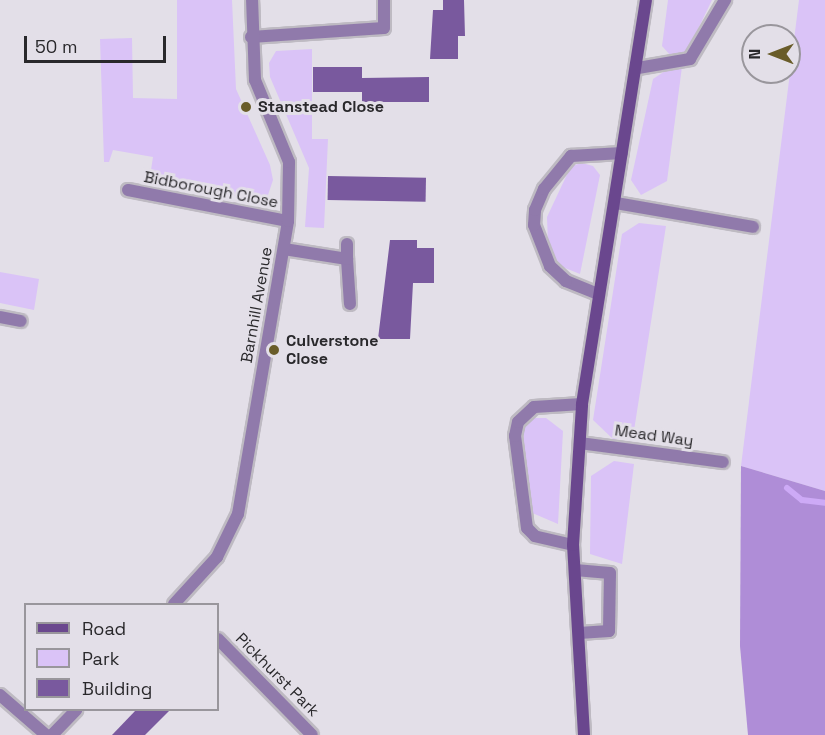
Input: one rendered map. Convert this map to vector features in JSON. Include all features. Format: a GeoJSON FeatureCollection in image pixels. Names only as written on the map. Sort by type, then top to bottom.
{"type":"FeatureCollection","features":[{"type":"Feature","properties":{"kind":"street","name":"Barnhill Avenue"},"geometry":{"type":"LineString","coordinates":[[178,603],[217,557],[238,514],[288,221],[289,162],[255,80],[251,37],[252,0]]}},
{"type":"Feature","properties":{"kind":"street"},"geometry":{"type":"LineString","coordinates":[[251,37],[384,28],[384,0]]}},
{"type":"Feature","properties":{"kind":"street"},"geometry":{"type":"LineString","coordinates":[[584,735],[573,545],[582,404],[598,294],[616,203],[622,153],[638,68],[646,0]]}},
{"type":"Feature","properties":{"kind":"street"},"geometry":{"type":"LineString","coordinates":[[638,68],[690,59],[725,0]]}},
{"type":"Feature","properties":{"kind":"street"},"geometry":{"type":"LineString","coordinates":[[598,294],[566,281],[550,266],[534,225],[535,210],[544,189],[571,156],[622,153]]}},
{"type":"Feature","properties":{"kind":"street","name":"Bidborough Close"},"geometry":{"type":"LineString","coordinates":[[128,190],[288,221]]}},
{"type":"Feature","properties":{"kind":"street"},"geometry":{"type":"LineString","coordinates":[[616,203],[753,227]]}},
{"type":"Feature","properties":{"kind":"street"},"geometry":{"type":"LineString","coordinates":[[348,244],[346,259],[350,304]]}},
{"type":"Feature","properties":{"kind":"street"},"geometry":{"type":"LineString","coordinates":[[284,249],[346,259]]}},
{"type":"Feature","properties":{"kind":"street"},"geometry":{"type":"LineString","coordinates":[[0,317],[21,321]]}},
{"type":"Feature","properties":{"kind":"street"},"geometry":{"type":"LineString","coordinates":[[573,545],[535,536],[527,528],[515,436],[518,422],[534,407],[582,404]]}},
{"type":"Feature","properties":{"kind":"street","name":"Mead Way"},"geometry":{"type":"LineString","coordinates":[[579,443],[723,462]]}},
{"type":"Feature","properties":{"kind":"street"},"geometry":{"type":"LineString","coordinates":[[575,570],[610,573],[609,631],[579,633]]}},
{"type":"Feature","properties":{"kind":"street","name":"Pickhurst Park"},"geometry":{"type":"LineString","coordinates":[[219,640],[312,735]]}},
{"type":"Feature","properties":{"kind":"street"},"geometry":{"type":"LineString","coordinates":[[0,695],[46,735]]}},
{"type":"Feature","properties":{"kind":"street"},"geometry":{"type":"LineString","coordinates":[[52,735],[75,711]]}},
{"type":"Feature","properties":{"kind":"green space"},"geometry":{"type":"Polygon","coordinates":[[[177,0],[232,0],[236,89],[270,165],[273,180],[266,201],[160,185],[151,170],[153,157],[113,150],[109,162],[104,162],[100,39],[132,38],[133,98],[177,99],[177,0]]]}},
{"type":"Feature","properties":{"kind":"green space"},"geometry":{"type":"Polygon","coordinates":[[[668,0],[712,0],[686,54],[671,56],[662,46],[668,0]]]}},
{"type":"Feature","properties":{"kind":"green space"},"geometry":{"type":"Polygon","coordinates":[[[799,0],[825,0],[825,491],[741,466],[789,84],[801,84],[801,24],[796,24],[799,0]]]}},
{"type":"Feature","properties":{"kind":"green space"},"geometry":{"type":"Polygon","coordinates":[[[312,49],[312,139],[328,139],[324,228],[305,227],[309,168],[270,77],[269,63],[276,51],[312,49]]]}},
{"type":"Feature","properties":{"kind":"green space"},"geometry":{"type":"Polygon","coordinates":[[[683,59],[667,181],[641,195],[631,180],[653,79],[683,59]]]}},
{"type":"Feature","properties":{"kind":"green space"},"geometry":{"type":"Polygon","coordinates":[[[582,163],[593,166],[600,175],[580,274],[560,266],[548,243],[547,217],[571,166],[582,163]]]}},
{"type":"Feature","properties":{"kind":"green space"},"geometry":{"type":"Polygon","coordinates":[[[639,223],[666,226],[633,437],[613,439],[593,420],[622,234],[639,223]]]}},
{"type":"Feature","properties":{"kind":"green space"},"geometry":{"type":"Polygon","coordinates":[[[0,272],[39,279],[34,310],[0,303],[0,272]]]}},
{"type":"Feature","properties":{"kind":"green space"},"geometry":{"type":"Polygon","coordinates":[[[529,418],[546,418],[563,431],[558,524],[530,512],[523,430],[529,418]]]}},
{"type":"Feature","properties":{"kind":"green space"},"geometry":{"type":"Polygon","coordinates":[[[614,461],[634,464],[622,564],[590,554],[591,476],[614,461]]]}},
{"type":"Feature","properties":{"kind":"shaded area"},"geometry":{"type":"Polygon","coordinates":[[[741,466],[825,491],[825,735],[748,735],[740,646],[741,466]]]}},
{"type":"Feature","properties":{"kind":"building"},"geometry":{"type":"Polygon","coordinates":[[[443,0],[464,0],[465,36],[458,36],[458,59],[430,59],[433,10],[443,10],[443,0]]]}},
{"type":"Feature","properties":{"kind":"building"},"geometry":{"type":"Polygon","coordinates":[[[313,67],[362,67],[362,78],[429,77],[429,102],[362,102],[362,92],[313,92],[313,67]]]}},
{"type":"Feature","properties":{"kind":"building"},"geometry":{"type":"Polygon","coordinates":[[[328,176],[426,178],[426,202],[328,200],[328,176]]]}},
{"type":"Feature","properties":{"kind":"building"},"geometry":{"type":"Polygon","coordinates":[[[390,240],[417,240],[417,248],[434,248],[434,283],[413,283],[410,339],[378,339],[390,240]]]}},
{"type":"Feature","properties":{"kind":"building"},"geometry":{"type":"Polygon","coordinates":[[[135,711],[169,711],[145,735],[112,735],[135,711]]]}},
{"type":"Feature","properties":{"kind":"waterway"},"geometry":{"type":"LineString","coordinates":[[787,488],[802,500],[825,503]]}},
{"type":"Feature","properties":{"kind":"place","name":"Stanstead Close"},"geometry":{"type":"Point","coordinates":[246,107]}},
{"type":"Feature","properties":{"kind":"place","name":"Culverstone Close"},"geometry":{"type":"Point","coordinates":[274,350]}}]}
